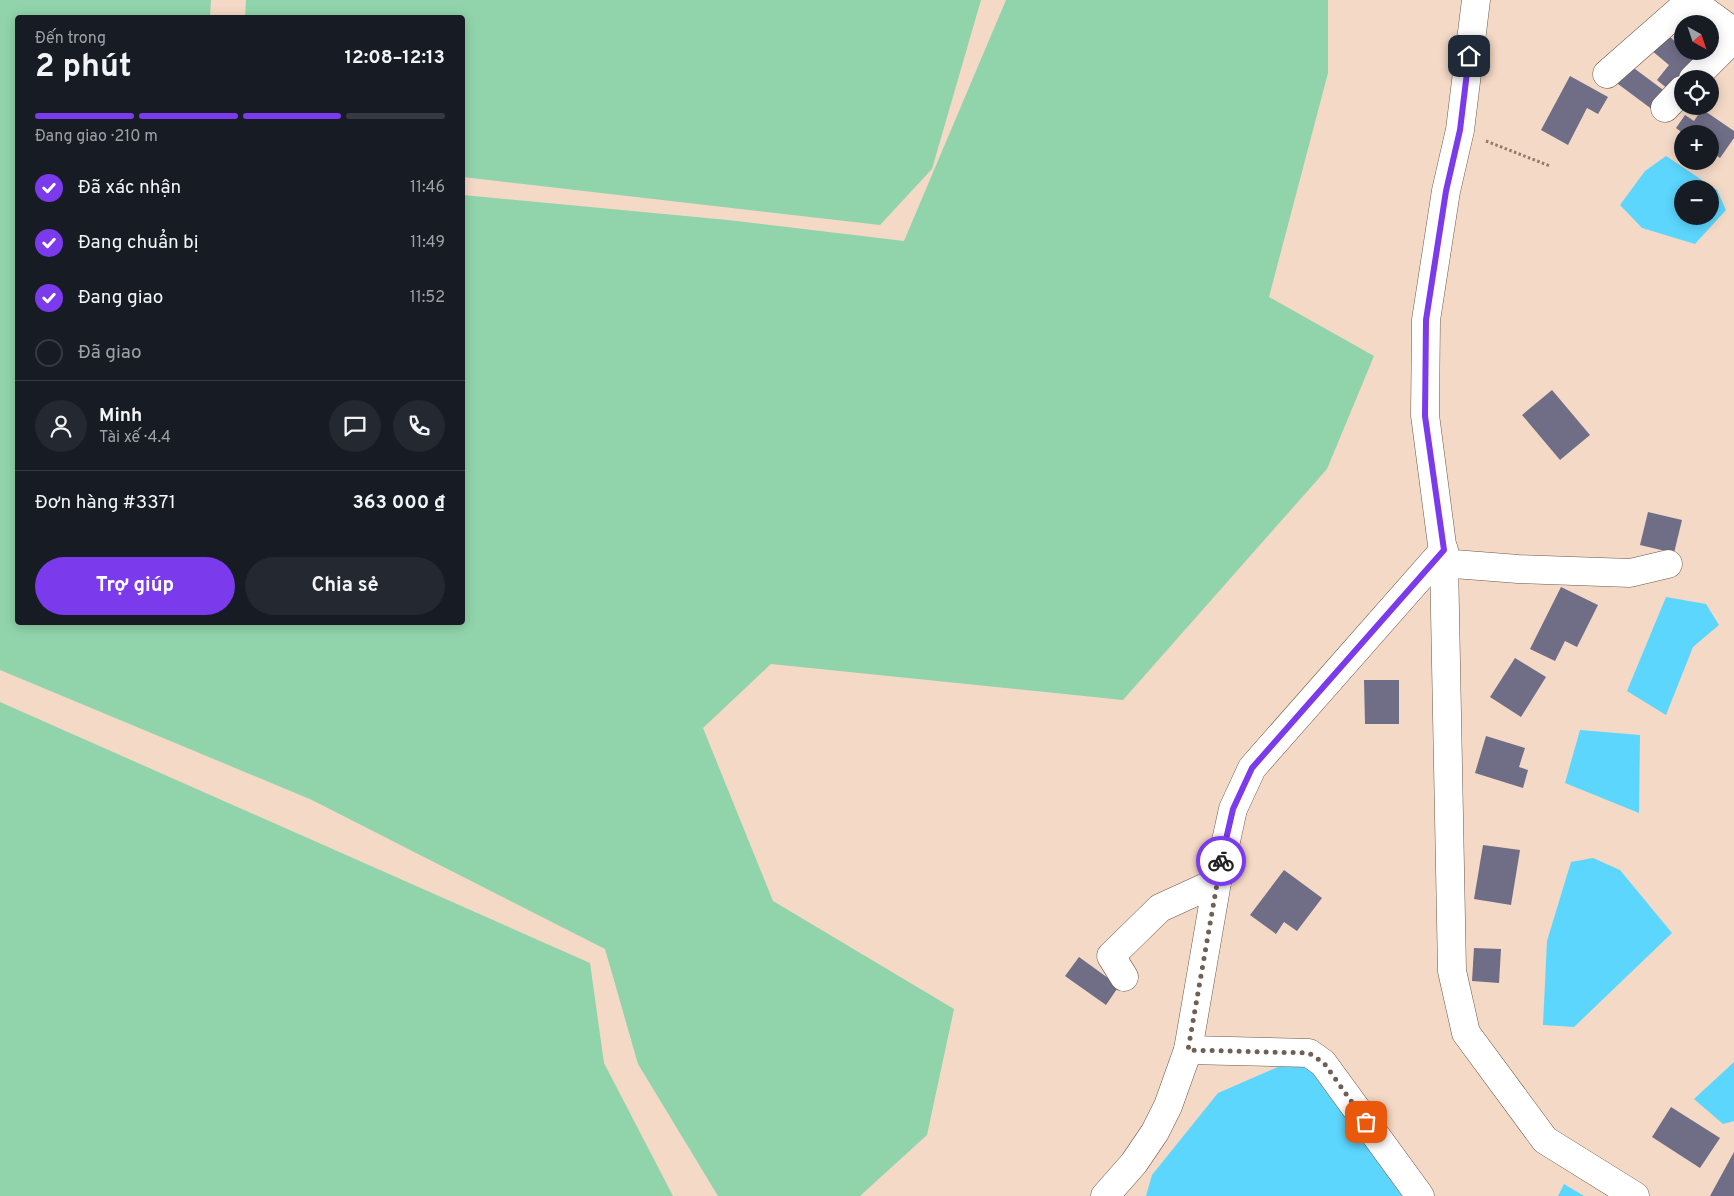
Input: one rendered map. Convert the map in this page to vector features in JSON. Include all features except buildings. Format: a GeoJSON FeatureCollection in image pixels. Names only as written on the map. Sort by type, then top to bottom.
{"type":"FeatureCollection","features":[{"type":"Feature","properties":{"kind":"street"},"geometry":{"type":"LineString","coordinates":[[1476,0],[1460,130],[1446,191],[1426,320],[1425,416],[1444,555],[1452,970],[1466,1034],[1545,1140],[1635,1196]]}},
{"type":"Feature","properties":{"kind":"street"},"geometry":{"type":"LineString","coordinates":[[1607,74],[1681,9],[1693,5],[1734,32]]}},
{"type":"Feature","properties":{"kind":"street"},"geometry":{"type":"LineString","coordinates":[[1702,70],[1734,38]]}},
{"type":"Feature","properties":{"kind":"street"},"geometry":{"type":"LineString","coordinates":[[1444,555],[1454,564],[1518,569],[1630,573],[1668,564]]}},
{"type":"Feature","properties":{"kind":"street"},"geometry":{"type":"LineString","coordinates":[[1105,1196],[1134,1163],[1155,1132],[1168,1106],[1188,1050],[1217,882],[1233,809],[1252,768],[1444,555]]}},
{"type":"Feature","properties":{"kind":"street"},"geometry":{"type":"LineString","coordinates":[[1124,977],[1111,956],[1160,908],[1217,882]]}},
{"type":"Feature","properties":{"kind":"street"},"geometry":{"type":"LineString","coordinates":[[1188,1050],[1309,1053],[1318,1058],[1324,1063],[1420,1196]]}},
{"type":"Feature","properties":{"kind":"path"},"geometry":{"type":"LineString","coordinates":[[1460,130],[1550,166]]}},
{"type":"Feature","properties":{"kind":"green space"},"geometry":{"type":"Polygon","coordinates":[[[0,0],[211,0],[210,15],[15,15],[15,625],[465,625],[465,195],[728,220],[904,241],[1006,0],[1328,0],[1328,73],[1269,297],[1374,356],[1327,469],[1123,700],[771,664],[703,728],[773,901],[954,1009],[927,1135],[860,1196],[718,1196],[638,1064],[605,949],[312,800],[0,670],[0,0]]]}},
{"type":"Feature","properties":{"kind":"green space"},"geometry":{"type":"Polygon","coordinates":[[[246,0],[981,0],[932,169],[880,225],[465,177],[465,15],[245,15],[246,0]]]}},
{"type":"Feature","properties":{"kind":"green space"},"geometry":{"type":"Polygon","coordinates":[[[0,702],[590,963],[604,1063],[673,1196],[0,1196],[0,702]]]}},
{"type":"Feature","properties":{"kind":"water"},"geometry":{"type":"Polygon","coordinates":[[[1666,156],[1674,161],[1674,170],[1687,170],[1702,180],[1674,180],[1674,225],[1712,225],[1695,244],[1642,228],[1620,205],[1645,171],[1666,156]]]}},
{"type":"Feature","properties":{"kind":"water"},"geometry":{"type":"Polygon","coordinates":[[[1719,194],[1726,210],[1719,218],[1719,194]]]}},
{"type":"Feature","properties":{"kind":"water"},"geometry":{"type":"Polygon","coordinates":[[[1666,597],[1706,604],[1719,625],[1693,647],[1666,715],[1627,691],[1666,597]]]}},
{"type":"Feature","properties":{"kind":"water"},"geometry":{"type":"Polygon","coordinates":[[[1580,730],[1640,735],[1639,813],[1565,783],[1580,730]]]}},
{"type":"Feature","properties":{"kind":"water"},"geometry":{"type":"Polygon","coordinates":[[[1593,858],[1620,870],[1672,933],[1574,1027],[1543,1025],[1547,941],[1571,862],[1593,858]]]}},
{"type":"Feature","properties":{"kind":"water"},"geometry":{"type":"Polygon","coordinates":[[[1734,1062],[1734,1121],[1723,1124],[1694,1099],[1734,1062]]]}},
{"type":"Feature","properties":{"kind":"water"},"geometry":{"type":"Polygon","coordinates":[[[1313,1065],[1402,1196],[1146,1196],[1152,1175],[1218,1093],[1278,1067],[1313,1065]]]}},
{"type":"Feature","properties":{"kind":"water"},"geometry":{"type":"Polygon","coordinates":[[[1564,1184],[1584,1196],[1558,1196],[1564,1184]]]}},
{"type":"Feature","properties":{"kind":"way so far"},"geometry":{"type":"LineString","coordinates":[[1221,861],[1188,1050],[1309,1053],[1324,1063],[1366,1122]]}},
{"type":"Feature","properties":{"kind":"route"},"geometry":{"type":"LineString","coordinates":[[1221,861],[1233,809],[1252,768],[1444,550],[1425,416],[1426,320],[1446,191],[1460,130],[1469,56]]}}]}
